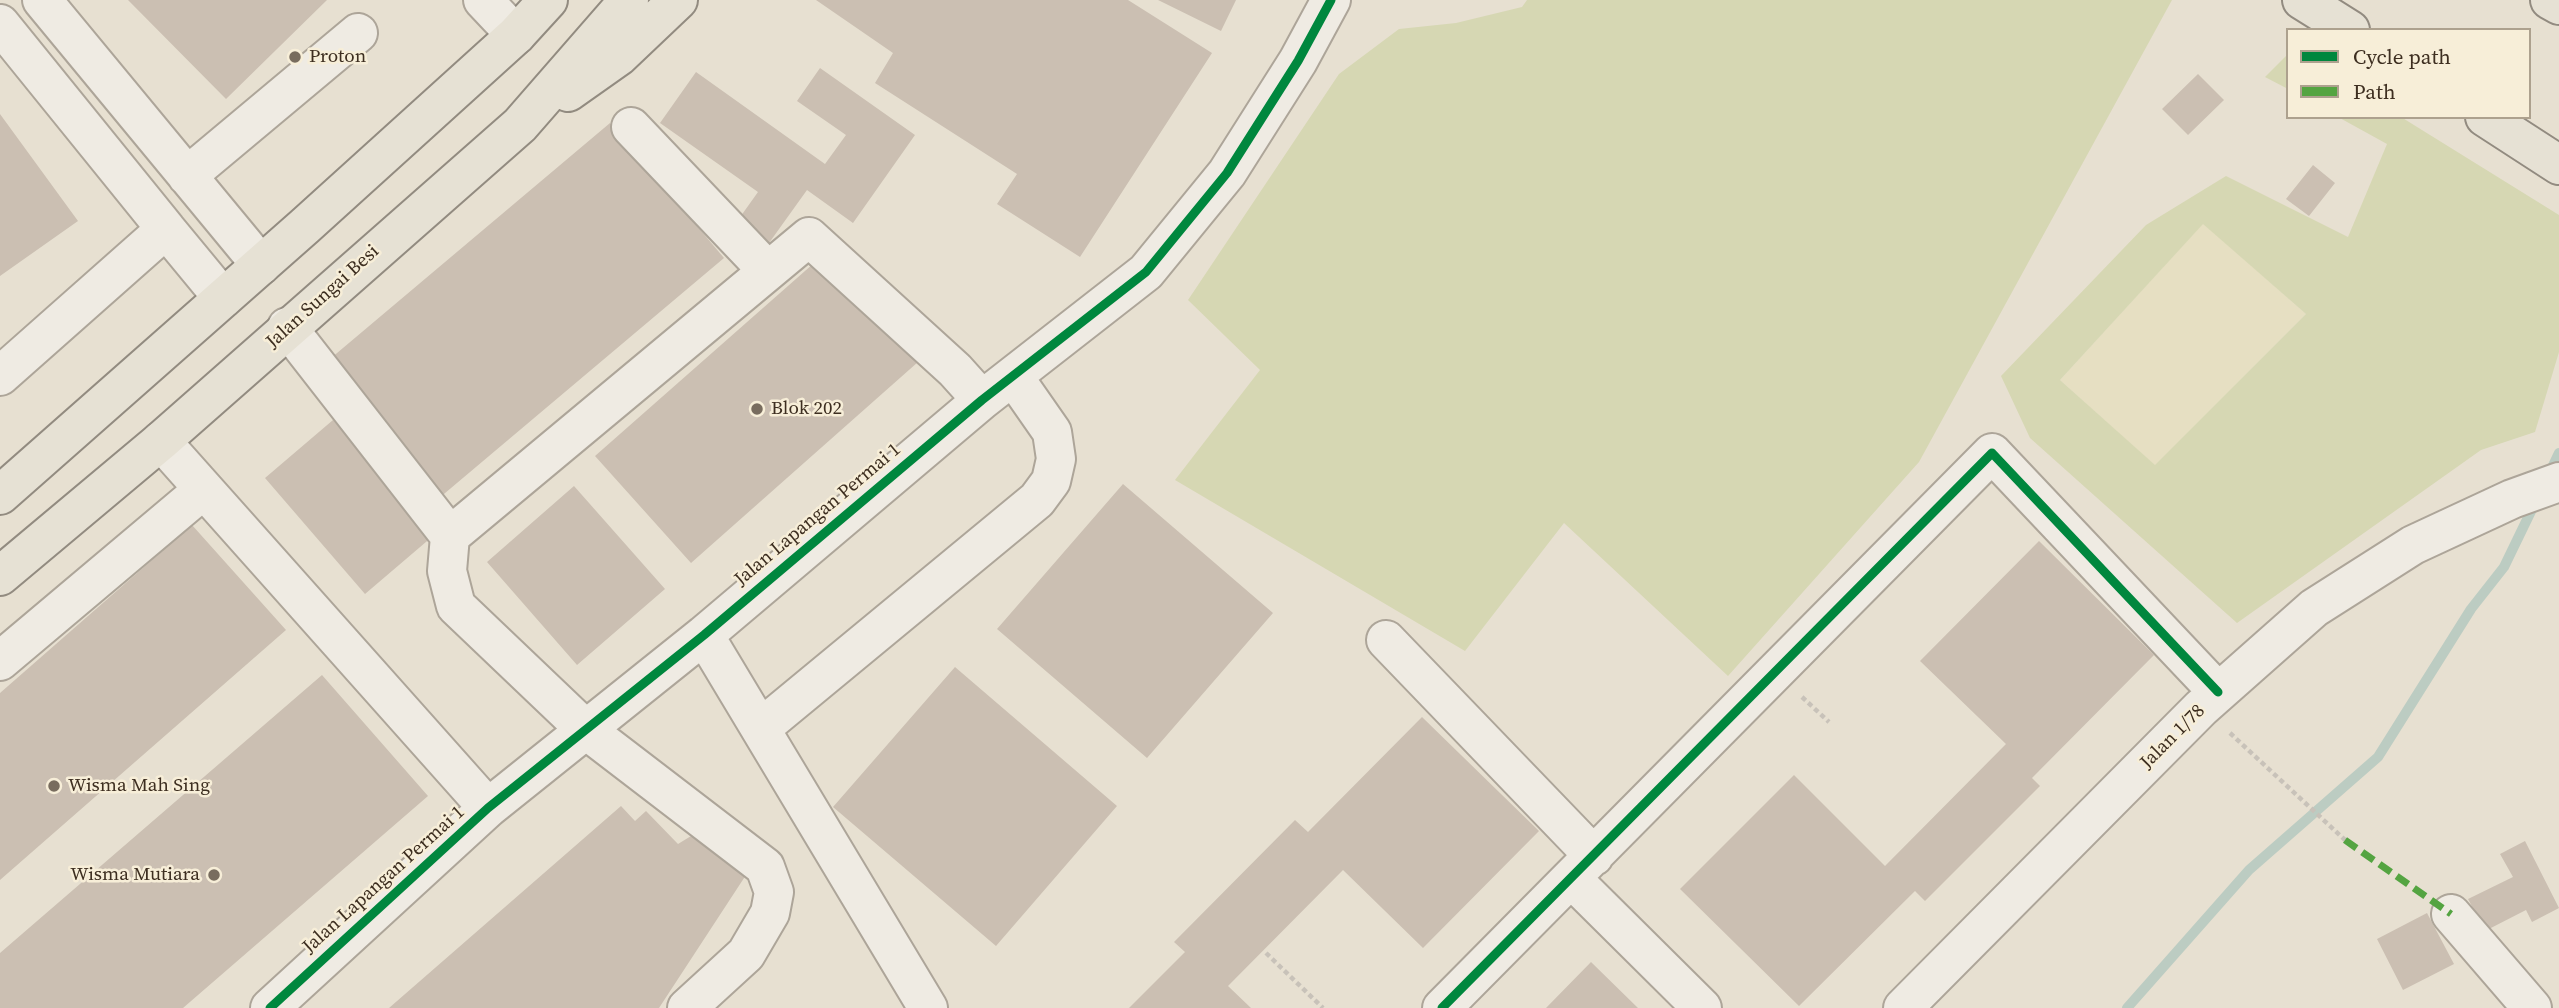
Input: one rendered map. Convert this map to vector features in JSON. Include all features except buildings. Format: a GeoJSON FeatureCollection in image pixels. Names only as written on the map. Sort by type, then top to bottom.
{"type":"FeatureCollection","features":[{"type":"Feature","properties":{"kind":"main road"},"geometry":{"type":"LineString","coordinates":[[0,495],[261,265],[516,34],[548,0]]}},
{"type":"Feature","properties":{"kind":"main road","name":"Jalan Sungai Besi"},"geometry":{"type":"LineString","coordinates":[[0,576],[161,441],[520,125],[629,0]]}},
{"type":"Feature","properties":{"kind":"main road"},"geometry":{"type":"LineString","coordinates":[[520,125],[619,56],[678,0]]}},
{"type":"Feature","properties":{"kind":"main road"},"geometry":{"type":"LineString","coordinates":[[2302,0],[2347,28]]}},
{"type":"Feature","properties":{"kind":"main road"},"geometry":{"type":"LineString","coordinates":[[2550,0],[2559,5]]}},
{"type":"Feature","properties":{"kind":"main road"},"geometry":{"type":"LineString","coordinates":[[2488,119],[2556,163]]}},
{"type":"Feature","properties":{"kind":"street"},"geometry":{"type":"LineString","coordinates":[[43,0],[261,265]]}},
{"type":"Feature","properties":{"kind":"street"},"geometry":{"type":"LineString","coordinates":[[483,0],[516,34]]}},
{"type":"Feature","properties":{"kind":"street","name":"Jalan Lapangan Permai 1"},"geometry":{"type":"LineString","coordinates":[[270,1008],[488,808],[704,635],[982,400],[1146,272],[1227,173],[1297,61],[1331,0]]}},
{"type":"Feature","properties":{"kind":"street"},"geometry":{"type":"LineString","coordinates":[[0,24],[223,298]]}},
{"type":"Feature","properties":{"kind":"street"},"geometry":{"type":"LineString","coordinates":[[187,176],[358,33]]}},
{"type":"Feature","properties":{"kind":"street"},"geometry":{"type":"LineString","coordinates":[[631,127],[768,271]]}},
{"type":"Feature","properties":{"kind":"street"},"geometry":{"type":"LineString","coordinates":[[0,376],[166,229]]}},
{"type":"Feature","properties":{"kind":"street"},"geometry":{"type":"LineString","coordinates":[[450,537],[809,237],[955,370],[982,400]]}},
{"type":"Feature","properties":{"kind":"street"},"geometry":{"type":"LineString","coordinates":[[288,327],[450,537],[447,571],[456,606],[585,729],[765,867],[774,892],[769,913],[746,954],[687,1008]]}},
{"type":"Feature","properties":{"kind":"street"},"geometry":{"type":"LineString","coordinates":[[761,728],[1037,500],[1051,481],[1056,459],[1052,432],[1013,376]]}},
{"type":"Feature","properties":{"kind":"street"},"geometry":{"type":"LineString","coordinates":[[161,441],[488,808]]}},
{"type":"Feature","properties":{"kind":"street"},"geometry":{"type":"LineString","coordinates":[[1442,1008],[1992,453],[2210,700]]}},
{"type":"Feature","properties":{"kind":"street","name":"Jalan 1/78"},"geometry":{"type":"LineString","coordinates":[[1903,1008],[2210,700],[2314,608],[2413,545],[2512,499],[2559,482]]}},
{"type":"Feature","properties":{"kind":"street"},"geometry":{"type":"LineString","coordinates":[[0,661],[203,490]]}},
{"type":"Feature","properties":{"kind":"street"},"geometry":{"type":"LineString","coordinates":[[704,635],[928,1008]]}},
{"type":"Feature","properties":{"kind":"street"},"geometry":{"type":"LineString","coordinates":[[1386,640],[1702,1008]]}},
{"type":"Feature","properties":{"kind":"street"},"geometry":{"type":"LineString","coordinates":[[2451,914],[2532,1008]]}},
{"type":"Feature","properties":{"kind":"path"},"geometry":{"type":"LineString","coordinates":[[2210,700],[2345,840]]}},
{"type":"Feature","properties":{"kind":"path"},"geometry":{"type":"LineString","coordinates":[[1266,953],[1323,1008]]}},
{"type":"Feature","properties":{"kind":"shaded area"},"geometry":{"type":"Polygon","coordinates":[[[2203,223],[2306,314],[2155,466],[2060,380],[2203,223]]]}},
{"type":"Feature","properties":{"kind":"green space"},"geometry":{"type":"Polygon","coordinates":[[[1527,0],[2172,0],[1919,462],[1728,676],[1564,523],[1465,651],[1175,480],[1260,370],[1188,300],[1339,74],[1399,29],[1456,23],[1522,7],[1527,0]]]}},
{"type":"Feature","properties":{"kind":"green space"},"geometry":{"type":"Polygon","coordinates":[[[2286,56],[2286,88],[2265,77],[2286,56]]]}},
{"type":"Feature","properties":{"kind":"green space"},"geometry":{"type":"Polygon","coordinates":[[[2342,119],[2404,119],[2559,215],[2559,352],[2535,432],[2481,450],[2237,623],[2030,438],[2001,376],[2146,225],[2226,176],[2348,237],[2387,144],[2342,119]],[[2203,224],[2060,380],[2155,465],[2306,314],[2203,224]]]}},
{"type":"Feature","properties":{"kind":"waterway"},"geometry":{"type":"LineString","coordinates":[[2548,476],[2559,453]]}},
{"type":"Feature","properties":{"kind":"waterway"},"geometry":{"type":"LineString","coordinates":[[2127,1008],[2249,870],[2378,757],[2471,609],[2504,567],[2535,503]]}},
{"type":"Feature","properties":{"kind":"marked path"},"geometry":{"type":"LineString","coordinates":[[2345,840],[2451,914]]}},
{"type":"Feature","properties":{"kind":"cycle path"},"geometry":{"type":"LineString","coordinates":[[270,1008],[488,808],[704,635],[982,400],[1146,272],[1227,173],[1298,61],[1331,0]]}},
{"type":"Feature","properties":{"kind":"cycle path"},"geometry":{"type":"LineString","coordinates":[[1442,1008],[1992,453],[2218,692]]}},
{"type":"Feature","properties":{"kind":"place","name":"Proton"},"geometry":{"type":"Point","coordinates":[295,57]}},
{"type":"Feature","properties":{"kind":"place","name":"Blok 202"},"geometry":{"type":"Point","coordinates":[757,409]}},
{"type":"Feature","properties":{"kind":"place","name":"Wisma Mah Sing"},"geometry":{"type":"Point","coordinates":[54,786]}},
{"type":"Feature","properties":{"kind":"place","name":"Wisma Mutiara"},"geometry":{"type":"Point","coordinates":[214,875]}}]}
